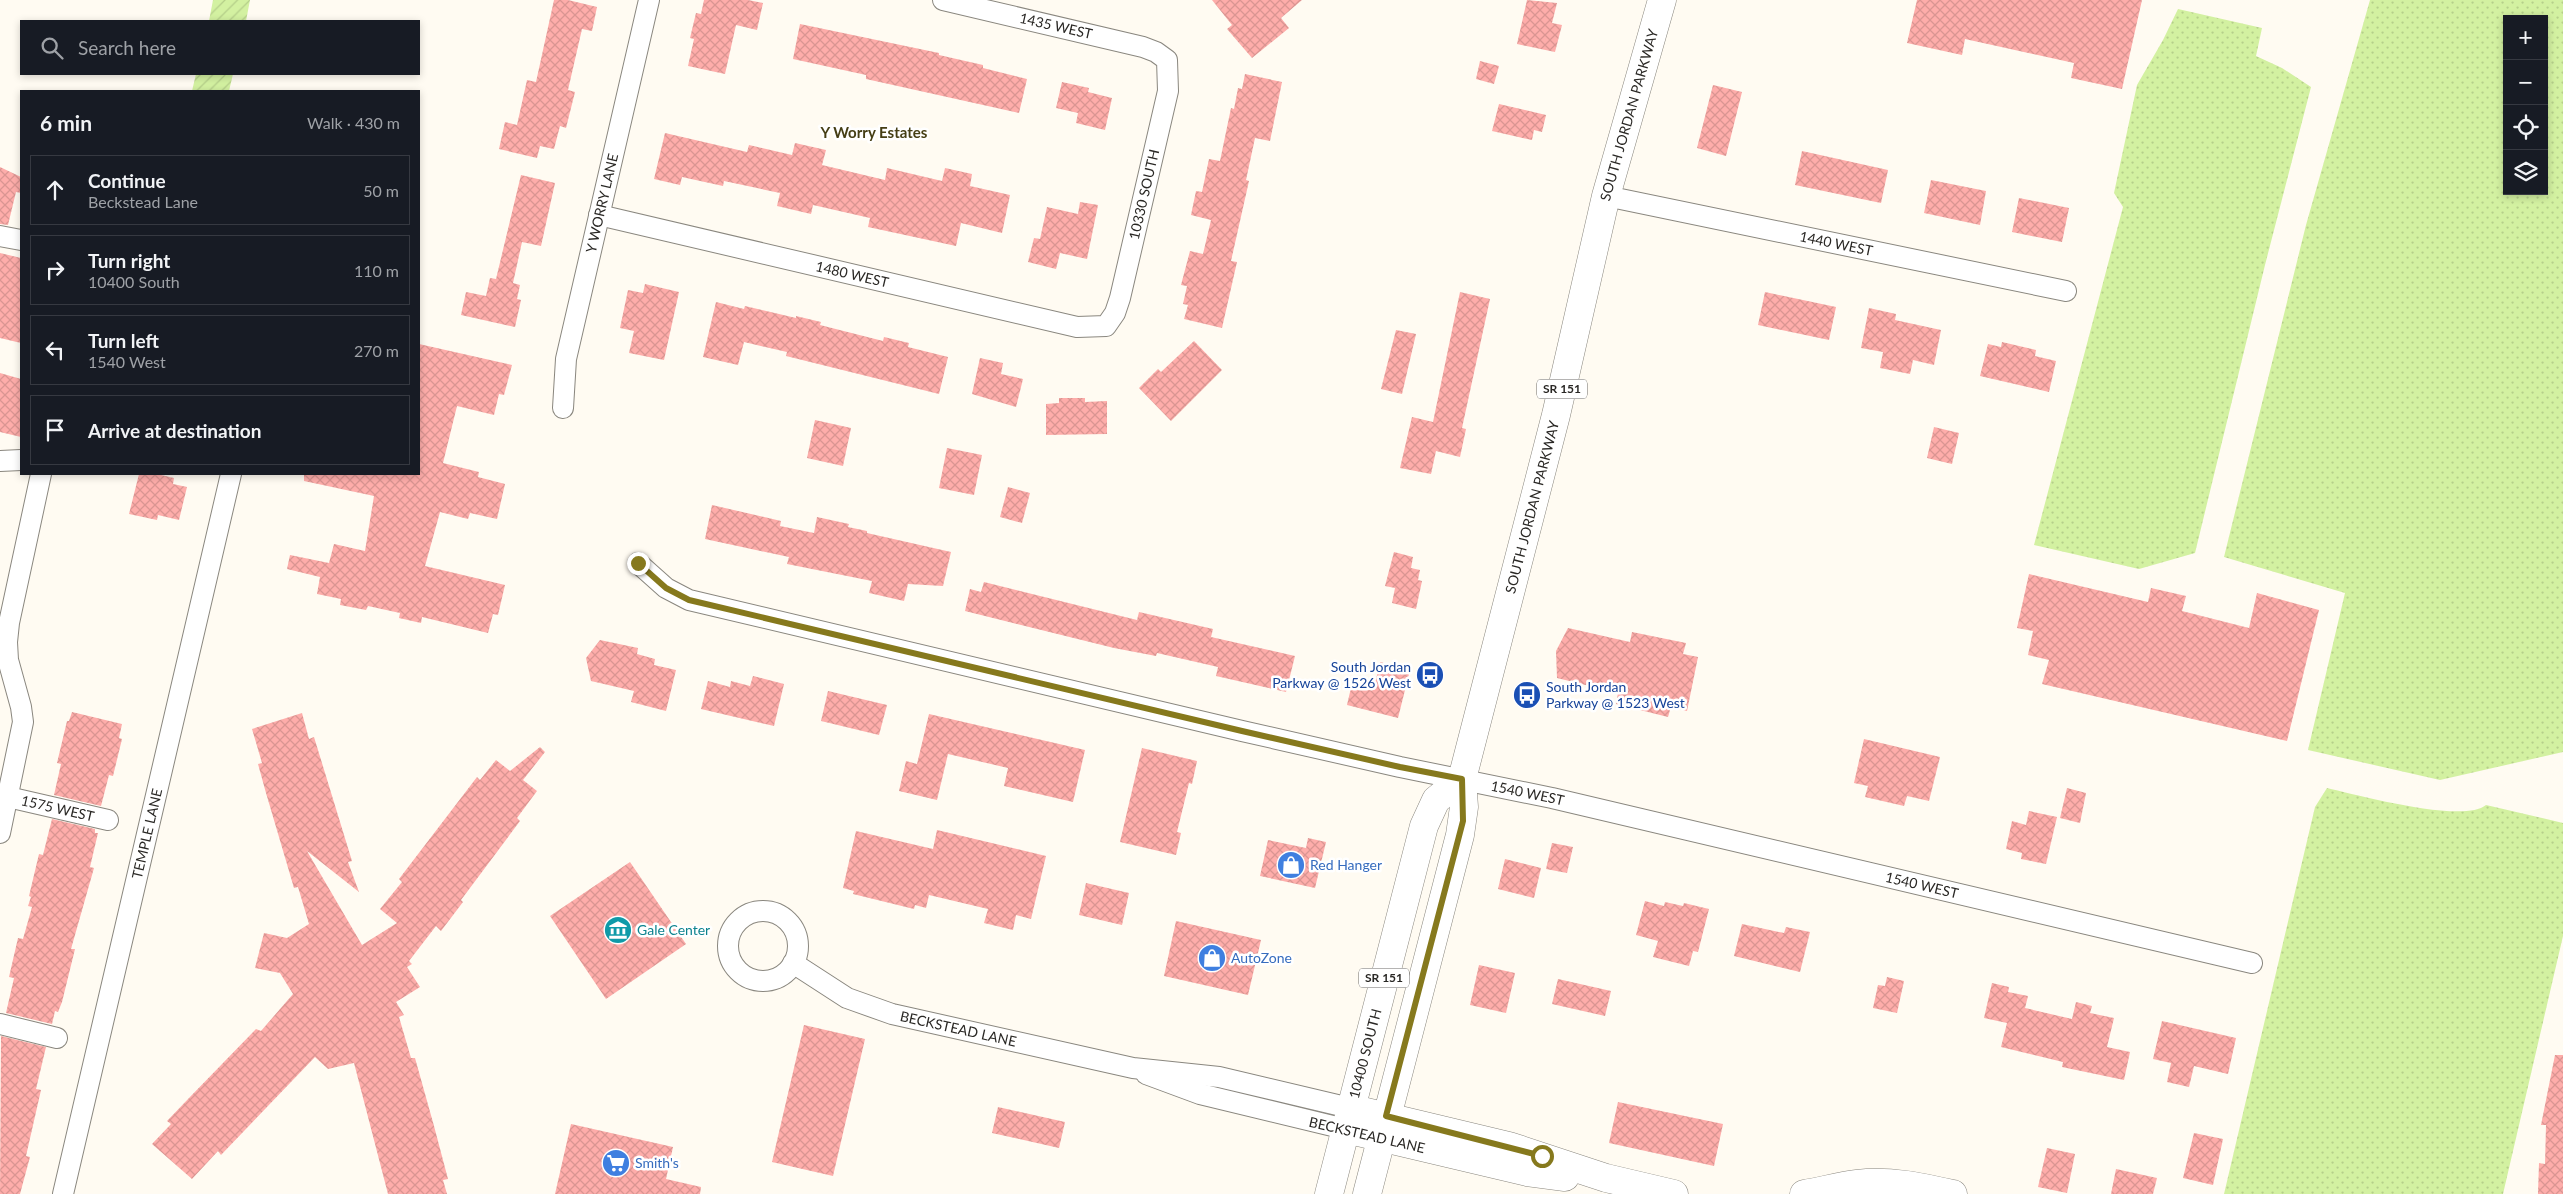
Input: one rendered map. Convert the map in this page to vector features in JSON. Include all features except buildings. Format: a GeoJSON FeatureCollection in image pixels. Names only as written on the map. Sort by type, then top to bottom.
{"type":"FeatureCollection","features":[{"type":"Feature","properties":{"kind":"main road","name":"SOUTH JORDAN PARKWAY"},"geometry":{"type":"LineString","coordinates":[[1462,779],[1556,415],[1606,196],[1662,0]]}},
{"type":"Feature","properties":{"kind":"main road","name":"10400 SOUTH"},"geometry":{"type":"LineString","coordinates":[[1329,1194],[1424,826],[1436,800],[1462,779]]}},
{"type":"Feature","properties":{"kind":"main road","name":"SR 151"},"geometry":{"type":"LineString","coordinates":[[1367,1194],[1463,821],[1462,779]]}},
{"type":"Feature","properties":{"kind":"main road","name":"BECKSTEAD LANE"},"geometry":{"type":"LineString","coordinates":[[1348,1119],[1384,1127],[1527,1172],[1578,1178],[1606,1178],[1674,1194]]}},
{"type":"Feature","properties":{"kind":"main road"},"geometry":{"type":"LineString","coordinates":[[1804,1194],[1857,1184],[1882,1183],[1912,1185],[1953,1194]]}},
{"type":"Feature","properties":{"kind":"street","name":"Y WORRY LANE"},"geometry":{"type":"LineString","coordinates":[[563,408],[566,359],[649,0]]}},
{"type":"Feature","properties":{"kind":"street","name":"1435 WEST"},"geometry":{"type":"LineString","coordinates":[[943,0],[1143,47],[1156,52],[1167,60]]}},
{"type":"Feature","properties":{"kind":"street","name":"10330 SOUTH"},"geometry":{"type":"LineString","coordinates":[[1106,326],[1115,313],[1120,298],[1166,100],[1169,75],[1167,60]]}},
{"type":"Feature","properties":{"kind":"street","name":"1440 WEST"},"geometry":{"type":"LineString","coordinates":[[1606,196],[2066,291]]}},
{"type":"Feature","properties":{"kind":"street","name":"1480 WEST"},"geometry":{"type":"LineString","coordinates":[[599,216],[1077,327],[1106,326]]}},
{"type":"Feature","properties":{"kind":"street"},"geometry":{"type":"LineString","coordinates":[[0,236],[20,240]]}},
{"type":"Feature","properties":{"kind":"street"},"geometry":{"type":"LineString","coordinates":[[0,461],[20,460]]}},
{"type":"Feature","properties":{"kind":"street"},"geometry":{"type":"LineString","coordinates":[[1,825],[23,722],[22,707],[8,660],[7,594],[41,475]]}},
{"type":"Feature","properties":{"kind":"street","name":"TEMPLE LANE"},"geometry":{"type":"LineString","coordinates":[[63,1194],[231,475]]}},
{"type":"Feature","properties":{"kind":"street","name":"1540 WEST"},"geometry":{"type":"LineString","coordinates":[[638,563],[666,588],[689,600],[1270,737],[1400,767],[1462,779],[2252,963]]}},
{"type":"Feature","properties":{"kind":"street","name":"1575 WEST"},"geometry":{"type":"LineString","coordinates":[[8,797],[108,820]]}},
{"type":"Feature","properties":{"kind":"street","name":"BECKSTEAD LANE"},"geometry":{"type":"LineString","coordinates":[[793,964],[847,998],[883,1012],[1133,1068],[1200,1094],[1348,1119]]}},
{"type":"Feature","properties":{"kind":"street"},"geometry":{"type":"LineString","coordinates":[[0,1024],[57,1038]]}},
{"type":"Feature","properties":{"kind":"green space"},"geometry":{"type":"Polygon","coordinates":[[[213,0],[250,0],[246,20],[209,20],[213,0]]]}},
{"type":"Feature","properties":{"kind":"green space"},"geometry":{"type":"Polygon","coordinates":[[[2370,0],[2563,0],[2563,752],[2440,780],[2308,750],[2345,593],[2224,557],[2306,225],[2370,0]]]}},
{"type":"Feature","properties":{"kind":"green space"},"geometry":{"type":"Polygon","coordinates":[[[2178,9],[2262,28],[2256,56],[2282,68],[2311,87],[2265,265],[2195,553],[2139,569],[2034,545],[2123,207],[2114,193],[2137,85],[2163,40],[2178,9]]]}},
{"type":"Feature","properties":{"kind":"green space"},"geometry":{"type":"Polygon","coordinates":[[[196,75],[233,75],[229,90],[192,90],[196,75]]]}},
{"type":"Feature","properties":{"kind":"green space"},"geometry":{"type":"Polygon","coordinates":[[[2327,788],[2434,810],[2474,810],[2486,805],[2563,823],[2563,936],[2503,1194],[2224,1194],[2315,807],[2327,788]]]}},
{"type":"Feature","properties":{"kind":"place","name":"South Jordan Parkway @ 1526 West"},"geometry":{"type":"Point","coordinates":[1430,675]}},
{"type":"Feature","properties":{"kind":"place","name":"South Jordan Parkway @ 1523 West"},"geometry":{"type":"Point","coordinates":[1527,695]}},
{"type":"Feature","properties":{"kind":"place","name":"Red Hanger"},"geometry":{"type":"Point","coordinates":[1291,865]}},
{"type":"Feature","properties":{"kind":"place","name":"Gale Center"},"geometry":{"type":"Point","coordinates":[618,930]}},
{"type":"Feature","properties":{"kind":"place","name":"AutoZone"},"geometry":{"type":"Point","coordinates":[1212,958]}},
{"type":"Feature","properties":{"kind":"place","name":"Smith's"},"geometry":{"type":"Point","coordinates":[616,1163]}},
{"type":"Feature","properties":{"kind":"district","name":"Y Worry Estates"},"geometry":{"type":"Point","coordinates":[874,133]}},
{"type":"Feature","properties":{"kind":"route"},"geometry":{"type":"LineString","coordinates":[[638,563],[666,588],[689,600],[1242,731],[1462,779],[1464,794],[1463,821],[1386,1116],[1542,1156]]}}]}
